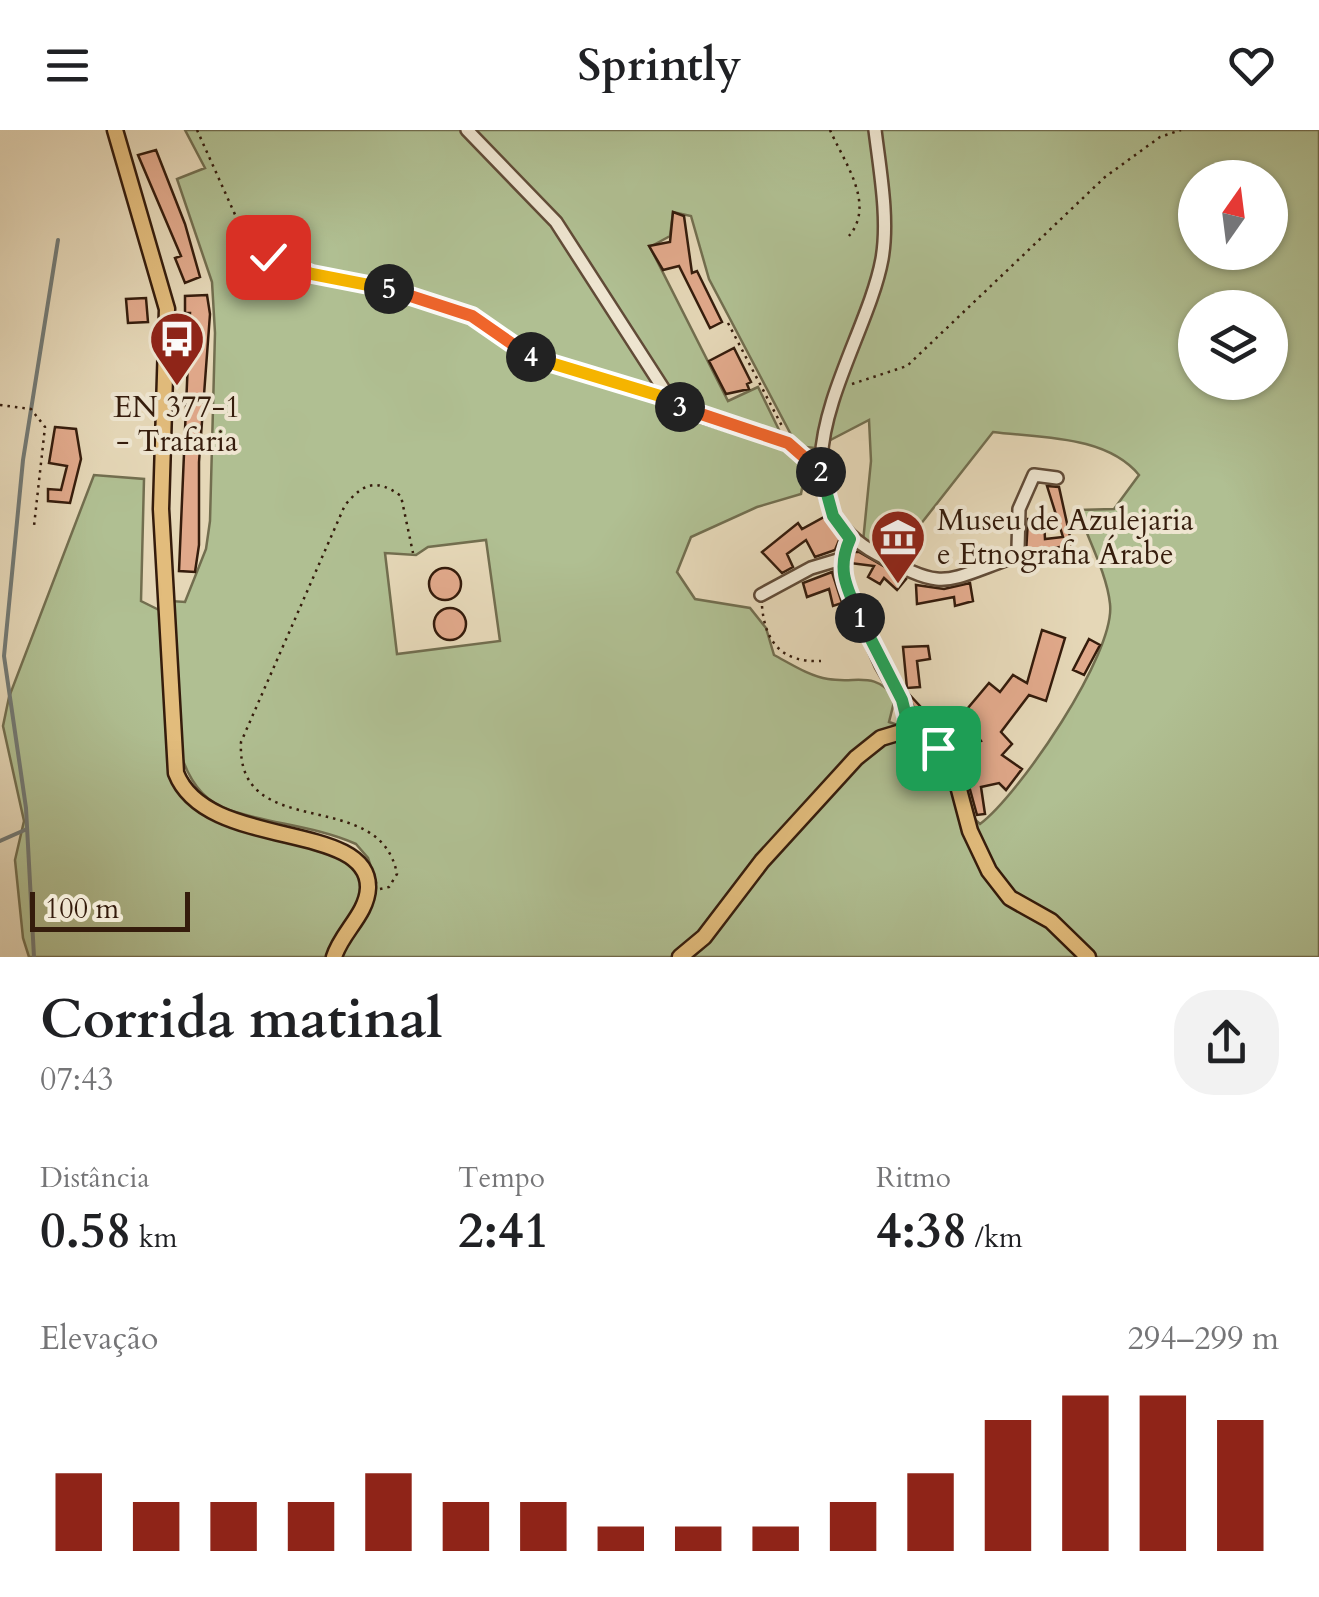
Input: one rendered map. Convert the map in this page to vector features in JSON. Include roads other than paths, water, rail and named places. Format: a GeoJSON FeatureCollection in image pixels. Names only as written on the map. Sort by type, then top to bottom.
{"type":"FeatureCollection","features":[{"type":"Feature","properties":{"kind":"main road"},"geometry":{"type":"LineString","coordinates":[[115,130],[167,309],[161,509],[176,773],[185,792],[210,812],[268,833],[351,853],[362,866],[368,890],[334,957]]}},
{"type":"Feature","properties":{"kind":"main road"},"geometry":{"type":"LineString","coordinates":[[680,957],[704,937],[762,862],[856,758],[881,738],[910,732],[931,741],[953,767],[970,831],[989,871],[1010,898],[1051,920],[1088,957]]}},
{"type":"Feature","properties":{"kind":"street"},"geometry":{"type":"LineString","coordinates":[[467,130],[556,222],[670,399],[695,414],[788,443],[821,472]]}},
{"type":"Feature","properties":{"kind":"street"},"geometry":{"type":"LineString","coordinates":[[876,130],[882,183],[882,259],[834,391],[821,472],[822,488],[833,516],[850,539],[924,579],[944,582],[1012,558],[1018,550],[1019,509],[1034,476],[1058,478]]}},
{"type":"Feature","properties":{"kind":"street"},"geometry":{"type":"LineString","coordinates":[[850,539],[841,559],[841,574],[880,665],[902,700],[910,732]]}},
{"type":"Feature","properties":{"kind":"street"},"geometry":{"type":"LineString","coordinates":[[761,595],[841,559]]}},
{"type":"Feature","properties":{"kind":"waterway"},"geometry":{"type":"LineString","coordinates":[[34,957],[26,808],[4,656],[23,460],[58,240]]}},
{"type":"Feature","properties":{"kind":"waterway"},"geometry":{"type":"LineString","coordinates":[[0,841],[27,829]]}},
{"type":"Feature","properties":{"kind":"place","name":"EN 377-1 - Trafaria"},"geometry":{"type":"Point","coordinates":[177,388]}},
{"type":"Feature","properties":{"kind":"place","name":"Museu de Azulejaria e Etnografia Árabe"},"geometry":{"type":"Point","coordinates":[898,586]}}]}
